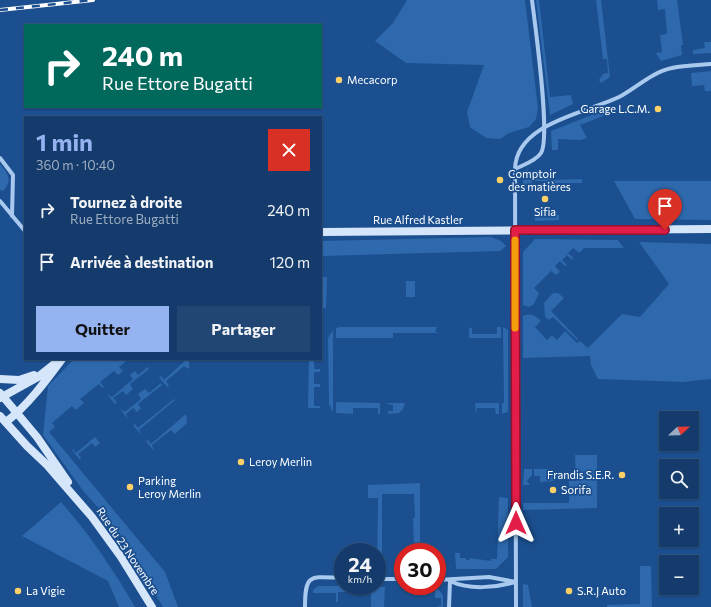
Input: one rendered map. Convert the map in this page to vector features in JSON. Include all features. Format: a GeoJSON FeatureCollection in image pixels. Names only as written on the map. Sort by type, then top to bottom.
{"type":"FeatureCollection","features":[{"type":"Feature","properties":{"kind":"main road","name":"Rue Alfred Kastler"},"geometry":{"type":"LineString","coordinates":[[322,232],[711,229]]}},
{"type":"Feature","properties":{"kind":"main road"},"geometry":{"type":"LineString","coordinates":[[1,396],[38,377],[60,360]]}},
{"type":"Feature","properties":{"kind":"main road"},"geometry":{"type":"LineString","coordinates":[[3,419],[17,413],[44,384],[60,360]]}},
{"type":"Feature","properties":{"kind":"main road"},"geometry":{"type":"LineString","coordinates":[[0,379],[19,380],[45,370]]}},
{"type":"Feature","properties":{"kind":"main road","name":"Rue du 23 Novembre"},"geometry":{"type":"LineString","coordinates":[[1,396],[28,427],[121,557],[152,607]]}},
{"type":"Feature","properties":{"kind":"main road","name":"Rue du 23 Novembre"},"geometry":{"type":"LineString","coordinates":[[3,419],[16,435],[46,464],[85,507]]}},
{"type":"Feature","properties":{"kind":"street"},"geometry":{"type":"LineString","coordinates":[[515,169],[541,154],[543,147],[544,128],[540,66],[532,0]]}},
{"type":"Feature","properties":{"kind":"street"},"geometry":{"type":"LineString","coordinates":[[516,607],[516,159],[519,151],[550,124],[619,97],[668,69],[711,64]]}},
{"type":"Feature","properties":{"kind":"street"},"geometry":{"type":"LineString","coordinates":[[0,158],[13,175],[12,216]]}},
{"type":"Feature","properties":{"kind":"street"},"geometry":{"type":"LineString","coordinates":[[0,202],[24,230]]}},
{"type":"Feature","properties":{"kind":"street"},"geometry":{"type":"LineString","coordinates":[[305,607],[305,586],[311,579],[320,577],[334,578]]}},
{"type":"Feature","properties":{"kind":"street"},"geometry":{"type":"LineString","coordinates":[[450,581],[467,577],[488,577],[516,582]]}},
{"type":"Feature","properties":{"kind":"street"},"geometry":{"type":"LineString","coordinates":[[446,581],[461,585],[476,586],[498,586],[516,582]]}},
{"type":"Feature","properties":{"kind":"street"},"geometry":{"type":"LineString","coordinates":[[449,607],[450,581]]}},
{"type":"Feature","properties":{"kind":"shaded area"},"geometry":{"type":"Polygon","coordinates":[[[407,0],[525,0],[538,108],[536,119],[529,127],[509,133],[500,139],[486,138],[470,127],[467,112],[484,65],[406,63],[375,41],[393,23],[407,0]]]}},
{"type":"Feature","properties":{"kind":"shaded area"},"geometry":{"type":"Polygon","coordinates":[[[536,0],[539,0],[550,97],[571,95],[573,104],[550,115],[536,0]]]}},
{"type":"Feature","properties":{"kind":"shaded area"},"geometry":{"type":"Polygon","coordinates":[[[596,0],[601,0],[610,77],[601,83],[599,80],[603,74],[608,73],[607,59],[603,59],[596,0]]]}},
{"type":"Feature","properties":{"kind":"shaded area"},"geometry":{"type":"Polygon","coordinates":[[[657,0],[677,0],[683,45],[681,45],[682,55],[661,61],[656,53],[662,52],[660,35],[667,34],[665,9],[658,10],[657,0]]]}},
{"type":"Feature","properties":{"kind":"shaded area"},"geometry":{"type":"Polygon","coordinates":[[[704,42],[711,42],[711,53],[693,54],[693,50],[705,48],[704,42]]]}},
{"type":"Feature","properties":{"kind":"shaded area"},"geometry":{"type":"Polygon","coordinates":[[[711,71],[711,91],[705,91],[704,85],[692,86],[691,73],[711,71]]]}},
{"type":"Feature","properties":{"kind":"shaded area"},"geometry":{"type":"Polygon","coordinates":[[[609,108],[611,113],[580,125],[587,138],[581,140],[558,139],[558,150],[552,150],[551,131],[609,108]]]}},
{"type":"Feature","properties":{"kind":"shaded area"},"geometry":{"type":"Polygon","coordinates":[[[0,164],[9,180],[3,191],[0,190],[0,164]]]}},
{"type":"Feature","properties":{"kind":"shaded area"},"geometry":{"type":"Polygon","coordinates":[[[527,169],[539,177],[553,178],[553,180],[582,179],[582,183],[545,183],[545,181],[532,181],[531,189],[523,189],[523,176],[527,169]]]}},
{"type":"Feature","properties":{"kind":"shaded area"},"geometry":{"type":"Polygon","coordinates":[[[614,181],[711,181],[711,220],[635,219],[614,181]]]}},
{"type":"Feature","properties":{"kind":"shaded area"},"geometry":{"type":"Polygon","coordinates":[[[559,215],[559,220],[535,221],[535,216],[559,215]]]}},
{"type":"Feature","properties":{"kind":"shaded area"},"geometry":{"type":"Polygon","coordinates":[[[491,237],[501,241],[506,246],[500,251],[322,256],[322,241],[491,237]]]}},
{"type":"Feature","properties":{"kind":"shaded area"},"geometry":{"type":"Polygon","coordinates":[[[535,239],[618,240],[624,248],[584,248],[579,253],[573,248],[568,253],[573,258],[572,260],[567,255],[562,260],[567,265],[565,266],[560,261],[555,266],[560,272],[556,275],[551,271],[534,288],[539,293],[534,304],[529,307],[523,305],[523,252],[535,239]]]}},
{"type":"Feature","properties":{"kind":"shaded area"},"geometry":{"type":"Polygon","coordinates":[[[639,242],[711,244],[711,379],[683,382],[598,379],[591,365],[590,356],[523,358],[523,316],[532,315],[541,321],[535,327],[547,340],[552,335],[557,340],[565,331],[577,343],[580,341],[588,348],[622,314],[640,317],[669,284],[639,242]]]}},
{"type":"Feature","properties":{"kind":"shaded area"},"geometry":{"type":"Polygon","coordinates":[[[322,277],[327,277],[326,308],[322,308],[322,277]]]}},
{"type":"Feature","properties":{"kind":"shaded area"},"geometry":{"type":"Polygon","coordinates":[[[406,281],[415,281],[415,297],[406,297],[406,281]]]}},
{"type":"Feature","properties":{"kind":"shaded area"},"geometry":{"type":"Polygon","coordinates":[[[553,293],[558,293],[564,298],[551,311],[578,339],[577,340],[553,317],[549,320],[545,317],[544,303],[553,293]]]}},
{"type":"Feature","properties":{"kind":"shaded area"},"geometry":{"type":"Polygon","coordinates":[[[437,327],[435,332],[440,333],[393,333],[393,338],[336,338],[336,328],[437,327]]]}},
{"type":"Feature","properties":{"kind":"shaded area"},"geometry":{"type":"Polygon","coordinates":[[[472,327],[472,334],[497,334],[497,327],[501,327],[501,338],[469,338],[469,329],[472,327]]]}},
{"type":"Feature","properties":{"kind":"shaded area"},"geometry":{"type":"Polygon","coordinates":[[[503,327],[508,330],[508,412],[502,414],[502,403],[504,403],[503,327]]]}},
{"type":"Feature","properties":{"kind":"shaded area"},"geometry":{"type":"Polygon","coordinates":[[[333,330],[333,412],[329,404],[328,338],[333,330]]]}},
{"type":"Feature","properties":{"kind":"shaded area"},"geometry":{"type":"Polygon","coordinates":[[[73,360],[128,360],[119,367],[123,371],[118,375],[114,371],[100,382],[104,387],[102,388],[99,384],[80,399],[84,403],[76,410],[72,406],[52,423],[55,427],[49,432],[165,572],[178,607],[163,607],[126,544],[103,513],[84,492],[43,435],[48,386],[73,360]]]}},
{"type":"Feature","properties":{"kind":"shaded area"},"geometry":{"type":"Polygon","coordinates":[[[186,360],[189,360],[189,369],[184,366],[166,381],[169,386],[167,387],[159,377],[161,376],[164,380],[186,360]]]}},
{"type":"Feature","properties":{"kind":"shaded area"},"geometry":{"type":"Polygon","coordinates":[[[309,360],[314,360],[314,369],[320,369],[320,372],[314,372],[314,384],[320,384],[320,387],[314,387],[314,406],[320,406],[320,408],[308,408],[309,360]]]}},
{"type":"Feature","properties":{"kind":"shaded area"},"geometry":{"type":"Polygon","coordinates":[[[148,367],[149,369],[130,384],[133,389],[126,395],[123,391],[113,398],[117,403],[115,404],[107,394],[112,397],[133,379],[130,375],[135,371],[138,375],[148,367]]]}},
{"type":"Feature","properties":{"kind":"shaded area"},"geometry":{"type":"Polygon","coordinates":[[[161,383],[162,385],[138,404],[141,408],[137,412],[133,408],[126,414],[128,419],[120,409],[125,412],[141,399],[138,394],[145,389],[149,393],[161,383]]]}},
{"type":"Feature","properties":{"kind":"shaded area"},"geometry":{"type":"Polygon","coordinates":[[[174,399],[175,400],[139,430],[141,435],[133,425],[135,424],[138,428],[174,399]]]}},
{"type":"Feature","properties":{"kind":"shaded area"},"geometry":{"type":"Polygon","coordinates":[[[336,402],[380,403],[380,414],[378,414],[378,408],[353,408],[353,414],[336,413],[336,402]]]}},
{"type":"Feature","properties":{"kind":"shaded area"},"geometry":{"type":"Polygon","coordinates":[[[387,403],[405,403],[403,409],[399,413],[389,414],[387,411],[393,411],[393,405],[387,403]]]}},
{"type":"Feature","properties":{"kind":"shaded area"},"geometry":{"type":"Polygon","coordinates":[[[475,403],[499,403],[499,414],[496,414],[495,408],[477,408],[476,414],[475,403]]]}},
{"type":"Feature","properties":{"kind":"shaded area"},"geometry":{"type":"Polygon","coordinates":[[[186,414],[187,423],[175,434],[171,430],[152,445],[154,451],[146,441],[148,440],[151,444],[186,414]]]}},
{"type":"Feature","properties":{"kind":"shaded area"},"geometry":{"type":"Polygon","coordinates":[[[95,437],[100,443],[95,447],[92,443],[78,454],[81,458],[80,460],[72,450],[73,449],[76,453],[95,437]]]}},
{"type":"Feature","properties":{"kind":"shaded area"},"geometry":{"type":"Polygon","coordinates":[[[575,455],[597,455],[597,508],[523,510],[523,503],[569,503],[569,481],[576,481],[575,455]]]}},
{"type":"Feature","properties":{"kind":"shaded area"},"geometry":{"type":"Polygon","coordinates":[[[524,469],[532,469],[532,475],[527,481],[530,485],[523,485],[524,469]]]}},
{"type":"Feature","properties":{"kind":"shaded area"},"geometry":{"type":"Polygon","coordinates":[[[534,469],[547,469],[554,476],[555,481],[540,482],[540,476],[534,476],[534,469]]]}},
{"type":"Feature","properties":{"kind":"shaded area"},"geometry":{"type":"Polygon","coordinates":[[[420,483],[420,543],[414,543],[414,494],[382,494],[382,543],[377,543],[378,498],[368,498],[368,485],[420,483]]]}},
{"type":"Feature","properties":{"kind":"shaded area"},"geometry":{"type":"Polygon","coordinates":[[[499,497],[508,498],[508,557],[496,569],[456,569],[455,553],[460,553],[460,558],[466,558],[466,560],[469,560],[470,558],[491,561],[491,559],[497,559],[499,497]]]}},
{"type":"Feature","properties":{"kind":"shaded area"},"geometry":{"type":"Polygon","coordinates":[[[61,502],[101,553],[135,607],[119,607],[108,581],[22,536],[61,502]]]}},
{"type":"Feature","properties":{"kind":"shaded area"},"geometry":{"type":"Polygon","coordinates":[[[640,566],[651,566],[652,607],[607,607],[607,605],[640,604],[640,566]]]}},
{"type":"Feature","properties":{"kind":"shaded area"},"geometry":{"type":"Polygon","coordinates":[[[523,584],[528,585],[532,607],[523,607],[523,584]]]}},
{"type":"Feature","properties":{"kind":"shaded area"},"geometry":{"type":"Polygon","coordinates":[[[318,586],[334,586],[334,593],[313,593],[313,590],[318,586]]]}},
{"type":"Feature","properties":{"kind":"shaded area"},"geometry":{"type":"Polygon","coordinates":[[[336,595],[338,595],[338,602],[336,602],[336,595]]]}},
{"type":"Feature","properties":{"kind":"shaded area"},"geometry":{"type":"Polygon","coordinates":[[[371,595],[385,595],[384,607],[371,607],[371,595]]]}},
{"type":"Feature","properties":{"kind":"shaded area"},"geometry":{"type":"Polygon","coordinates":[[[435,595],[443,595],[443,607],[435,607],[441,606],[441,598],[435,598],[435,595]]]}},
{"type":"Feature","properties":{"kind":"railway"},"geometry":{"type":"LineString","coordinates":[[0,10],[93,0]]}},
{"type":"Feature","properties":{"kind":"slow traffic"},"geometry":{"type":"LineString","coordinates":[[515,240],[515,328]]}},
{"type":"Feature","properties":{"kind":"place","name":"Mecacorp"},"geometry":{"type":"Point","coordinates":[339,80]}},
{"type":"Feature","properties":{"kind":"place","name":"Garage L.C.M."},"geometry":{"type":"Point","coordinates":[658,109]}},
{"type":"Feature","properties":{"kind":"place","name":"Comptoir des matières"},"geometry":{"type":"Point","coordinates":[500,180]}},
{"type":"Feature","properties":{"kind":"place","name":"Sifia"},"geometry":{"type":"Point","coordinates":[545,199]}},
{"type":"Feature","properties":{"kind":"place","name":"Leroy Merlin"},"geometry":{"type":"Point","coordinates":[241,462]}},
{"type":"Feature","properties":{"kind":"place","name":"Frandis S.E.R."},"geometry":{"type":"Point","coordinates":[622,475]}},
{"type":"Feature","properties":{"kind":"place","name":"Parking Leroy Merlin"},"geometry":{"type":"Point","coordinates":[130,487]}},
{"type":"Feature","properties":{"kind":"place","name":"Sorifa"},"geometry":{"type":"Point","coordinates":[553,490]}},
{"type":"Feature","properties":{"kind":"place","name":"La Vigie"},"geometry":{"type":"Point","coordinates":[18,591]}},
{"type":"Feature","properties":{"kind":"place","name":"S.R.J Auto"},"geometry":{"type":"Point","coordinates":[569,591]}},
{"type":"Feature","properties":{"kind":"route"},"geometry":{"type":"LineString","coordinates":[[516,523],[515,230],[665,230]]}}]}
